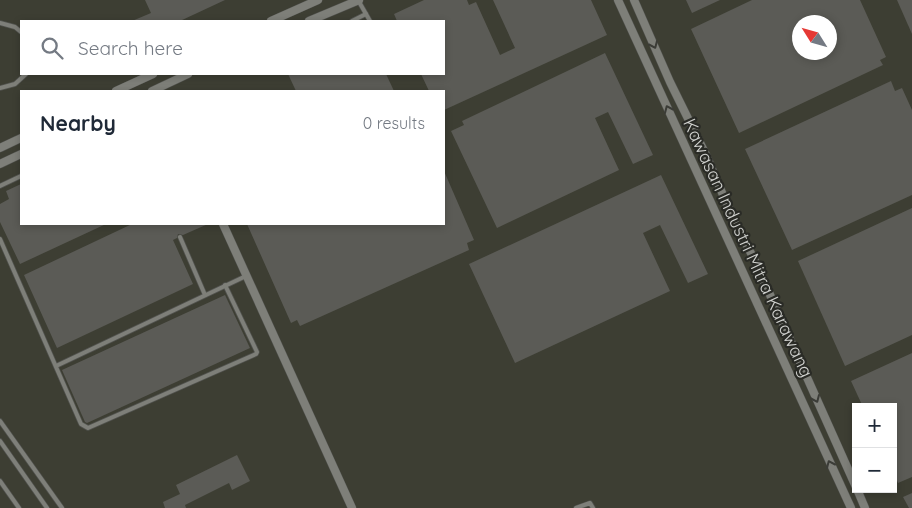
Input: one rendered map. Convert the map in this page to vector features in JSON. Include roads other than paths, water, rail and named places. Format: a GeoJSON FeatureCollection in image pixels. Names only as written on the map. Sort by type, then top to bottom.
{"type":"FeatureCollection","features":[{"type":"Feature","properties":{"kind":"street"},"geometry":{"type":"LineString","coordinates":[[273,20],[318,0]]}},
{"type":"Feature","properties":{"kind":"street"},"geometry":{"type":"LineString","coordinates":[[311,20],[358,0]]}},
{"type":"Feature","properties":{"kind":"street","name":"Kawasan Industri Mitra Karawang"},"geometry":{"type":"LineString","coordinates":[[618,0],[850,508]]}},
{"type":"Feature","properties":{"kind":"street","name":"Kawasan Industri Mitra Karawang"},"geometry":{"type":"LineString","coordinates":[[634,0],[670,82],[706,155],[734,221],[754,259],[852,479]]}},
{"type":"Feature","properties":{"kind":"street"},"geometry":{"type":"LineString","coordinates":[[118,90],[150,75]]}},
{"type":"Feature","properties":{"kind":"street"},"geometry":{"type":"LineString","coordinates":[[152,75],[157,90],[186,75]]}},
{"type":"Feature","properties":{"kind":"street"},"geometry":{"type":"LineString","coordinates":[[0,148],[20,138]]}},
{"type":"Feature","properties":{"kind":"street"},"geometry":{"type":"LineString","coordinates":[[0,164],[20,154]]}},
{"type":"Feature","properties":{"kind":"street"},"geometry":{"type":"LineString","coordinates":[[223,225],[352,508]]}},
{"type":"Feature","properties":{"kind":"street","name":"Kawasan Industri Mitra Karawang"},"geometry":{"type":"LineString","coordinates":[[858,493],[865,508]]}},
{"type":"Feature","properties":{"kind":"lane"},"geometry":{"type":"LineString","coordinates":[[358,0],[369,20]]}},
{"type":"Feature","properties":{"kind":"lane"},"geometry":{"type":"LineString","coordinates":[[354,20],[366,14]]}},
{"type":"Feature","properties":{"kind":"lane"},"geometry":{"type":"LineString","coordinates":[[0,23],[15,27],[20,31]]}},
{"type":"Feature","properties":{"kind":"lane"},"geometry":{"type":"LineString","coordinates":[[0,88],[14,84],[25,75]]}},
{"type":"Feature","properties":{"kind":"lane"},"geometry":{"type":"LineString","coordinates":[[0,186],[20,176]]}},
{"type":"Feature","properties":{"kind":"lane"},"geometry":{"type":"LineString","coordinates":[[180,237],[205,295]]}},
{"type":"Feature","properties":{"kind":"lane"},"geometry":{"type":"LineString","coordinates":[[0,239],[81,424],[88,428],[258,352],[225,285]]}},
{"type":"Feature","properties":{"kind":"lane"},"geometry":{"type":"LineString","coordinates":[[56,366],[247,276]]}},
{"type":"Feature","properties":{"kind":"lane"},"geometry":{"type":"LineString","coordinates":[[0,421],[62,508]]}},
{"type":"Feature","properties":{"kind":"lane"},"geometry":{"type":"LineString","coordinates":[[0,441],[47,508]]}},
{"type":"Feature","properties":{"kind":"lane"},"geometry":{"type":"LineString","coordinates":[[0,481],[19,508]]}},
{"type":"Feature","properties":{"kind":"lane"},"geometry":{"type":"LineString","coordinates":[[576,508],[590,503],[593,508]]}}]}
